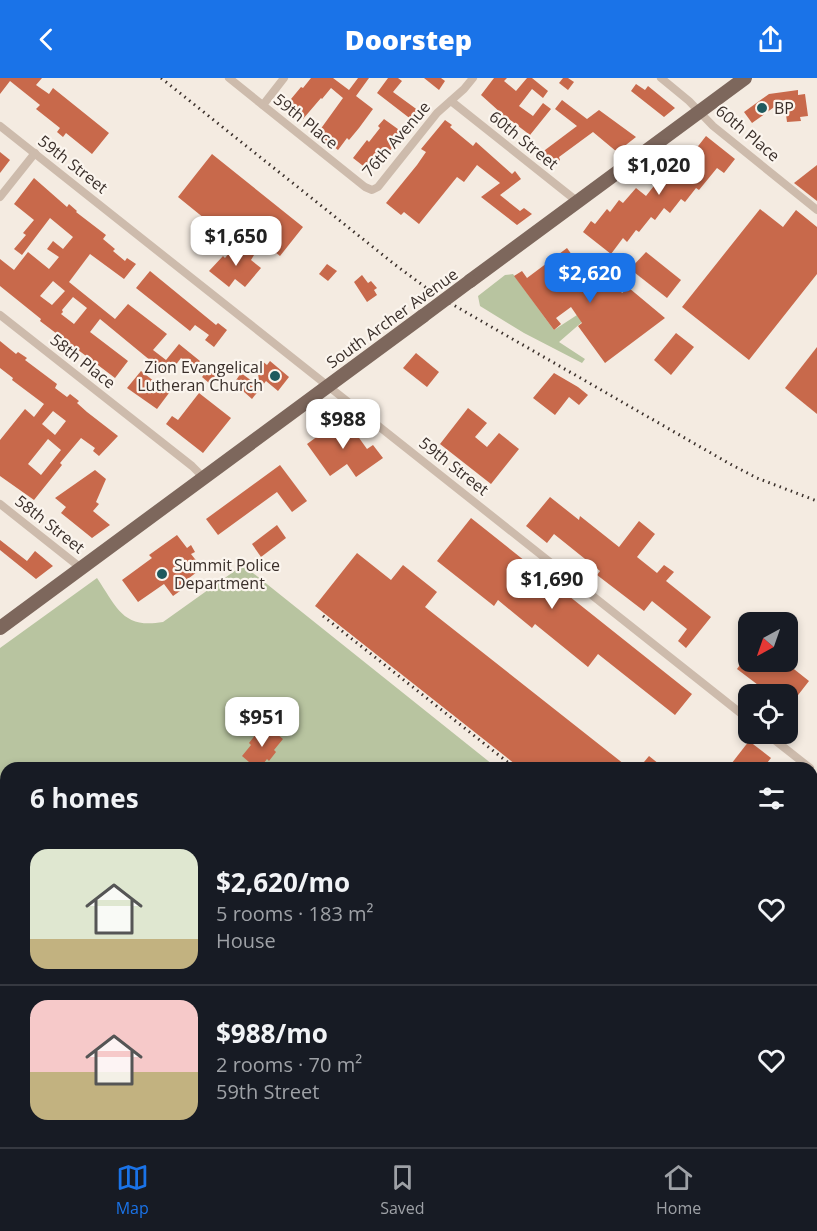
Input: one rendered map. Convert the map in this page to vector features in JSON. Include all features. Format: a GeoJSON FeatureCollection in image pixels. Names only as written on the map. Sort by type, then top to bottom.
{"type":"FeatureCollection","features":[{"type":"Feature","properties":{"kind":"main road","name":"South Archer Avenue"},"geometry":{"type":"LineString","coordinates":[[0,628],[745,78]]}},
{"type":"Feature","properties":{"kind":"street","name":"59th Place"},"geometry":{"type":"LineString","coordinates":[[229,78],[365,187]]}},
{"type":"Feature","properties":{"kind":"street"},"geometry":{"type":"LineString","coordinates":[[263,105],[284,78]]}},
{"type":"Feature","properties":{"kind":"street","name":"76th Avenue"},"geometry":{"type":"LineString","coordinates":[[365,187],[372,190],[378,187],[437,114],[473,78]]}},
{"type":"Feature","properties":{"kind":"street","name":"60th Place"},"geometry":{"type":"LineString","coordinates":[[661,78],[689,101],[713,126],[817,210]]}},
{"type":"Feature","properties":{"kind":"street","name":"60th Street"},"geometry":{"type":"LineString","coordinates":[[451,101],[578,202]]}},
{"type":"Feature","properties":{"kind":"street","name":"59th Street"},"geometry":{"type":"LineString","coordinates":[[0,126],[738,711]]}},
{"type":"Feature","properties":{"kind":"street"},"geometry":{"type":"LineString","coordinates":[[0,197],[35,153]]}},
{"type":"Feature","properties":{"kind":"street","name":"58th Place"},"geometry":{"type":"LineString","coordinates":[[0,315],[176,453],[203,477]]}},
{"type":"Feature","properties":{"kind":"street","name":"58th Street"},"geometry":{"type":"LineString","coordinates":[[0,504],[81,568]]}},
{"type":"Feature","properties":{"kind":"street"},"geometry":{"type":"LineString","coordinates":[[780,744],[803,762]]}},
{"type":"Feature","properties":{"kind":"green space"},"geometry":{"type":"Polygon","coordinates":[[[513,274],[554,330],[577,315],[582,322],[559,342],[585,359],[582,363],[524,333],[480,306],[478,296],[505,275],[513,274]]]}},
{"type":"Feature","properties":{"kind":"green space"},"geometry":{"type":"Polygon","coordinates":[[[243,565],[489,762],[0,762],[0,648],[97,578],[122,614],[139,622],[163,622],[243,565]]]}},
{"type":"Feature","properties":{"kind":"building"},"geometry":{"type":"Polygon","coordinates":[[[0,78],[42,78],[36,85],[49,94],[53,88],[109,133],[92,154],[66,133],[63,137],[57,132],[60,128],[36,109],[40,105],[10,81],[0,94],[0,78]]]}},
{"type":"Feature","properties":{"kind":"building"},"geometry":{"type":"Polygon","coordinates":[[[311,78],[333,78],[349,90],[358,78],[369,78],[356,96],[373,109],[349,140],[347,138],[338,150],[317,134],[343,98],[331,88],[303,119],[286,105],[311,78]]]}},
{"type":"Feature","properties":{"kind":"building"},"geometry":{"type":"Polygon","coordinates":[[[388,78],[398,78],[402,81],[393,92],[419,111],[412,120],[377,93],[388,78]]]}},
{"type":"Feature","properties":{"kind":"building"},"geometry":{"type":"Polygon","coordinates":[[[424,78],[441,78],[445,81],[439,90],[424,78]]]}},
{"type":"Feature","properties":{"kind":"building"},"geometry":{"type":"Polygon","coordinates":[[[494,78],[507,78],[504,81],[516,91],[527,78],[532,78],[548,91],[543,98],[532,89],[519,106],[533,116],[543,103],[551,109],[530,135],[509,119],[507,121],[481,95],[494,78]]]}},
{"type":"Feature","properties":{"kind":"building"},"geometry":{"type":"Polygon","coordinates":[[[563,78],[574,82],[568,90],[559,83],[563,78]]]}},
{"type":"Feature","properties":{"kind":"building"},"geometry":{"type":"Polygon","coordinates":[[[636,84],[645,90],[648,86],[675,108],[664,117],[631,91],[636,84]]]}},
{"type":"Feature","properties":{"kind":"building"},"geometry":{"type":"Polygon","coordinates":[[[798,90],[798,95],[805,94],[808,116],[800,117],[801,121],[787,122],[784,100],[752,123],[744,112],[769,94],[798,90]]]}},
{"type":"Feature","properties":{"kind":"building"},"geometry":{"type":"Polygon","coordinates":[[[562,100],[587,119],[599,110],[636,137],[617,152],[593,132],[559,157],[560,160],[554,164],[541,153],[577,126],[555,109],[562,100]]]}},
{"type":"Feature","properties":{"kind":"building"},"geometry":{"type":"Polygon","coordinates":[[[384,119],[402,132],[389,152],[387,151],[371,172],[353,158],[367,140],[369,142],[384,119]]]}},
{"type":"Feature","properties":{"kind":"building"},"geometry":{"type":"Polygon","coordinates":[[[445,120],[473,146],[476,142],[512,174],[515,171],[521,179],[500,195],[520,211],[524,208],[532,214],[517,225],[481,197],[500,183],[477,165],[464,182],[457,177],[419,224],[404,212],[401,215],[386,203],[417,165],[426,152],[421,149],[445,120]]]}},
{"type":"Feature","properties":{"kind":"building"},"geometry":{"type":"Polygon","coordinates":[[[706,136],[735,159],[724,173],[717,168],[699,190],[696,188],[685,202],[681,199],[670,213],[664,208],[655,220],[651,217],[639,232],[636,230],[627,242],[623,238],[611,254],[583,232],[591,221],[595,224],[607,209],[610,212],[619,200],[623,203],[636,188],[646,196],[657,182],[660,185],[672,170],[669,168],[681,154],[688,159],[706,136]]]}},
{"type":"Feature","properties":{"kind":"building"},"geometry":{"type":"Polygon","coordinates":[[[0,152],[10,160],[0,173],[0,152]]]}},
{"type":"Feature","properties":{"kind":"building"},"geometry":{"type":"Polygon","coordinates":[[[212,154],[303,227],[280,256],[230,218],[220,231],[178,197],[212,154]]]}},
{"type":"Feature","properties":{"kind":"building"},"geometry":{"type":"Polygon","coordinates":[[[817,165],[817,201],[794,183],[817,165]]]}},
{"type":"Feature","properties":{"kind":"building"},"geometry":{"type":"Polygon","coordinates":[[[34,178],[67,207],[69,204],[106,235],[103,239],[115,249],[113,251],[125,261],[127,258],[136,264],[124,279],[90,254],[69,282],[115,319],[128,304],[167,334],[153,350],[166,360],[179,344],[200,361],[194,368],[181,358],[168,375],[100,319],[90,332],[128,361],[115,378],[40,321],[41,319],[0,286],[0,259],[14,270],[28,252],[49,269],[59,257],[47,249],[53,241],[63,249],[73,237],[50,218],[22,255],[14,249],[26,235],[23,233],[34,220],[14,204],[34,178]],[[53,281],[40,296],[52,305],[65,291],[53,281]],[[73,297],[61,314],[74,324],[87,308],[73,297]]]}},
{"type":"Feature","properties":{"kind":"building"},"geometry":{"type":"Polygon","coordinates":[[[760,209],[783,227],[796,210],[817,227],[817,274],[749,360],[682,307],[760,209]]]}},
{"type":"Feature","properties":{"kind":"building"},"geometry":{"type":"Polygon","coordinates":[[[238,242],[254,255],[251,260],[261,268],[245,287],[235,279],[229,287],[209,271],[223,256],[225,258],[238,242]]]}},
{"type":"Feature","properties":{"kind":"building"},"geometry":{"type":"Polygon","coordinates":[[[567,248],[585,273],[593,268],[609,291],[617,286],[622,293],[629,288],[665,318],[605,363],[578,326],[582,323],[571,307],[556,318],[561,324],[554,330],[514,276],[522,271],[527,278],[567,248]]]}},
{"type":"Feature","properties":{"kind":"building"},"geometry":{"type":"Polygon","coordinates":[[[646,252],[681,280],[667,298],[630,269],[646,252]]]}},
{"type":"Feature","properties":{"kind":"building"},"geometry":{"type":"Polygon","coordinates":[[[327,264],[337,271],[328,281],[319,274],[327,264]]]}},
{"type":"Feature","properties":{"kind":"building"},"geometry":{"type":"Polygon","coordinates":[[[150,271],[216,325],[218,323],[227,330],[214,347],[205,340],[209,335],[195,325],[190,331],[136,288],[150,271]]]}},
{"type":"Feature","properties":{"kind":"building"},"geometry":{"type":"Polygon","coordinates":[[[362,275],[368,283],[371,281],[377,288],[374,290],[377,295],[367,302],[354,282],[362,275]]]}},
{"type":"Feature","properties":{"kind":"building"},"geometry":{"type":"Polygon","coordinates":[[[676,333],[694,347],[671,375],[654,360],[676,333]]]}},
{"type":"Feature","properties":{"kind":"building"},"geometry":{"type":"Polygon","coordinates":[[[0,341],[16,354],[18,352],[27,358],[25,360],[57,384],[55,388],[67,397],[70,394],[87,412],[118,436],[99,456],[93,451],[95,448],[81,438],[34,500],[0,476],[0,440],[25,409],[34,417],[44,404],[0,368],[0,341]],[[53,411],[42,424],[55,435],[66,421],[53,411]],[[48,439],[28,464],[41,475],[61,450],[48,439]]]}},
{"type":"Feature","properties":{"kind":"building"},"geometry":{"type":"Polygon","coordinates":[[[817,347],[817,414],[785,388],[817,347]]]}},
{"type":"Feature","properties":{"kind":"building"},"geometry":{"type":"Polygon","coordinates":[[[416,353],[439,372],[427,387],[403,368],[416,353]]]}},
{"type":"Feature","properties":{"kind":"building"},"geometry":{"type":"Polygon","coordinates":[[[262,361],[267,365],[270,361],[289,377],[278,391],[266,381],[252,399],[234,383],[241,373],[260,387],[257,367],[262,361]]]}},
{"type":"Feature","properties":{"kind":"building"},"geometry":{"type":"Polygon","coordinates":[[[208,370],[215,376],[209,383],[202,377],[208,370]]]}},
{"type":"Feature","properties":{"kind":"building"},"geometry":{"type":"Polygon","coordinates":[[[141,371],[169,393],[157,409],[127,388],[141,371]]]}},
{"type":"Feature","properties":{"kind":"building"},"geometry":{"type":"Polygon","coordinates":[[[554,373],[588,395],[579,405],[569,397],[555,415],[533,398],[554,373]]]}},
{"type":"Feature","properties":{"kind":"building"},"geometry":{"type":"Polygon","coordinates":[[[199,393],[231,418],[203,453],[166,424],[172,416],[178,420],[199,393]]]}},
{"type":"Feature","properties":{"kind":"building"},"geometry":{"type":"Polygon","coordinates":[[[468,408],[487,423],[475,437],[487,447],[499,433],[519,449],[491,484],[440,444],[468,408]]]}},
{"type":"Feature","properties":{"kind":"building"},"geometry":{"type":"Polygon","coordinates":[[[344,417],[367,449],[373,445],[383,458],[356,477],[347,464],[330,476],[307,444],[344,417]]]}},
{"type":"Feature","properties":{"kind":"building"},"geometry":{"type":"Polygon","coordinates":[[[280,465],[307,501],[292,512],[277,492],[218,535],[206,519],[280,465]]]}},
{"type":"Feature","properties":{"kind":"building"},"geometry":{"type":"Polygon","coordinates":[[[95,470],[106,479],[96,502],[99,504],[93,511],[110,525],[92,538],[61,513],[66,507],[55,498],[95,470]]]}},
{"type":"Feature","properties":{"kind":"building"},"geometry":{"type":"Polygon","coordinates":[[[550,497],[579,520],[580,516],[619,547],[639,521],[655,534],[637,557],[657,573],[664,565],[674,572],[666,581],[711,617],[686,648],[678,641],[687,629],[652,601],[644,611],[597,575],[600,571],[554,534],[547,543],[526,526],[550,497]]]}},
{"type":"Feature","properties":{"kind":"building"},"geometry":{"type":"Polygon","coordinates":[[[471,518],[692,694],[675,715],[598,654],[588,667],[535,624],[532,628],[498,600],[494,606],[437,561],[471,518]]]}},
{"type":"Feature","properties":{"kind":"building"},"geometry":{"type":"Polygon","coordinates":[[[277,525],[286,538],[261,557],[252,544],[277,525]]]}},
{"type":"Feature","properties":{"kind":"building","name":"Summit Police Department"},"geometry":{"type":"Polygon","coordinates":[[[177,535],[187,548],[191,545],[195,552],[191,554],[202,568],[184,582],[187,586],[173,596],[164,584],[138,602],[122,580],[152,558],[149,555],[177,535]]]}},
{"type":"Feature","properties":{"kind":"building"},"geometry":{"type":"Polygon","coordinates":[[[0,540],[27,561],[35,551],[53,566],[36,579],[0,550],[0,540]]]}},
{"type":"Feature","properties":{"kind":"building"},"geometry":{"type":"Polygon","coordinates":[[[357,553],[391,580],[403,565],[437,592],[425,607],[621,762],[512,762],[315,606],[357,553]]]}},
{"type":"Feature","properties":{"kind":"building"},"geometry":{"type":"Polygon","coordinates":[[[741,672],[798,672],[809,681],[798,695],[798,684],[757,684],[741,672]]]}},
{"type":"Feature","properties":{"kind":"building"},"geometry":{"type":"Polygon","coordinates":[[[267,726],[283,739],[269,761],[267,759],[265,762],[249,762],[242,756],[256,734],[259,736],[267,726]]]}},
{"type":"Feature","properties":{"kind":"building"},"geometry":{"type":"Polygon","coordinates":[[[747,744],[753,744],[771,758],[768,762],[733,762],[747,744]]]}},
{"type":"Feature","properties":{"kind":"building"},"geometry":{"type":"Polygon","coordinates":[[[649,756],[656,762],[644,762],[649,756]]]}},
{"type":"Feature","properties":{"kind":"railway"},"geometry":{"type":"LineString","coordinates":[[161,78],[436,295],[730,464],[757,478],[817,501]]}},
{"type":"Feature","properties":{"kind":"railway"},"geometry":{"type":"LineString","coordinates":[[323,616],[507,762]]}},
{"type":"Feature","properties":{"kind":"place","name":"BP"},"geometry":{"type":"Point","coordinates":[762,108]}},
{"type":"Feature","properties":{"kind":"place","name":"Zion Evangelical Lutheran Church"},"geometry":{"type":"Point","coordinates":[275,376]}},
{"type":"Feature","properties":{"kind":"place","name":"Summit Police Department"},"geometry":{"type":"Point","coordinates":[162,574]}}]}
